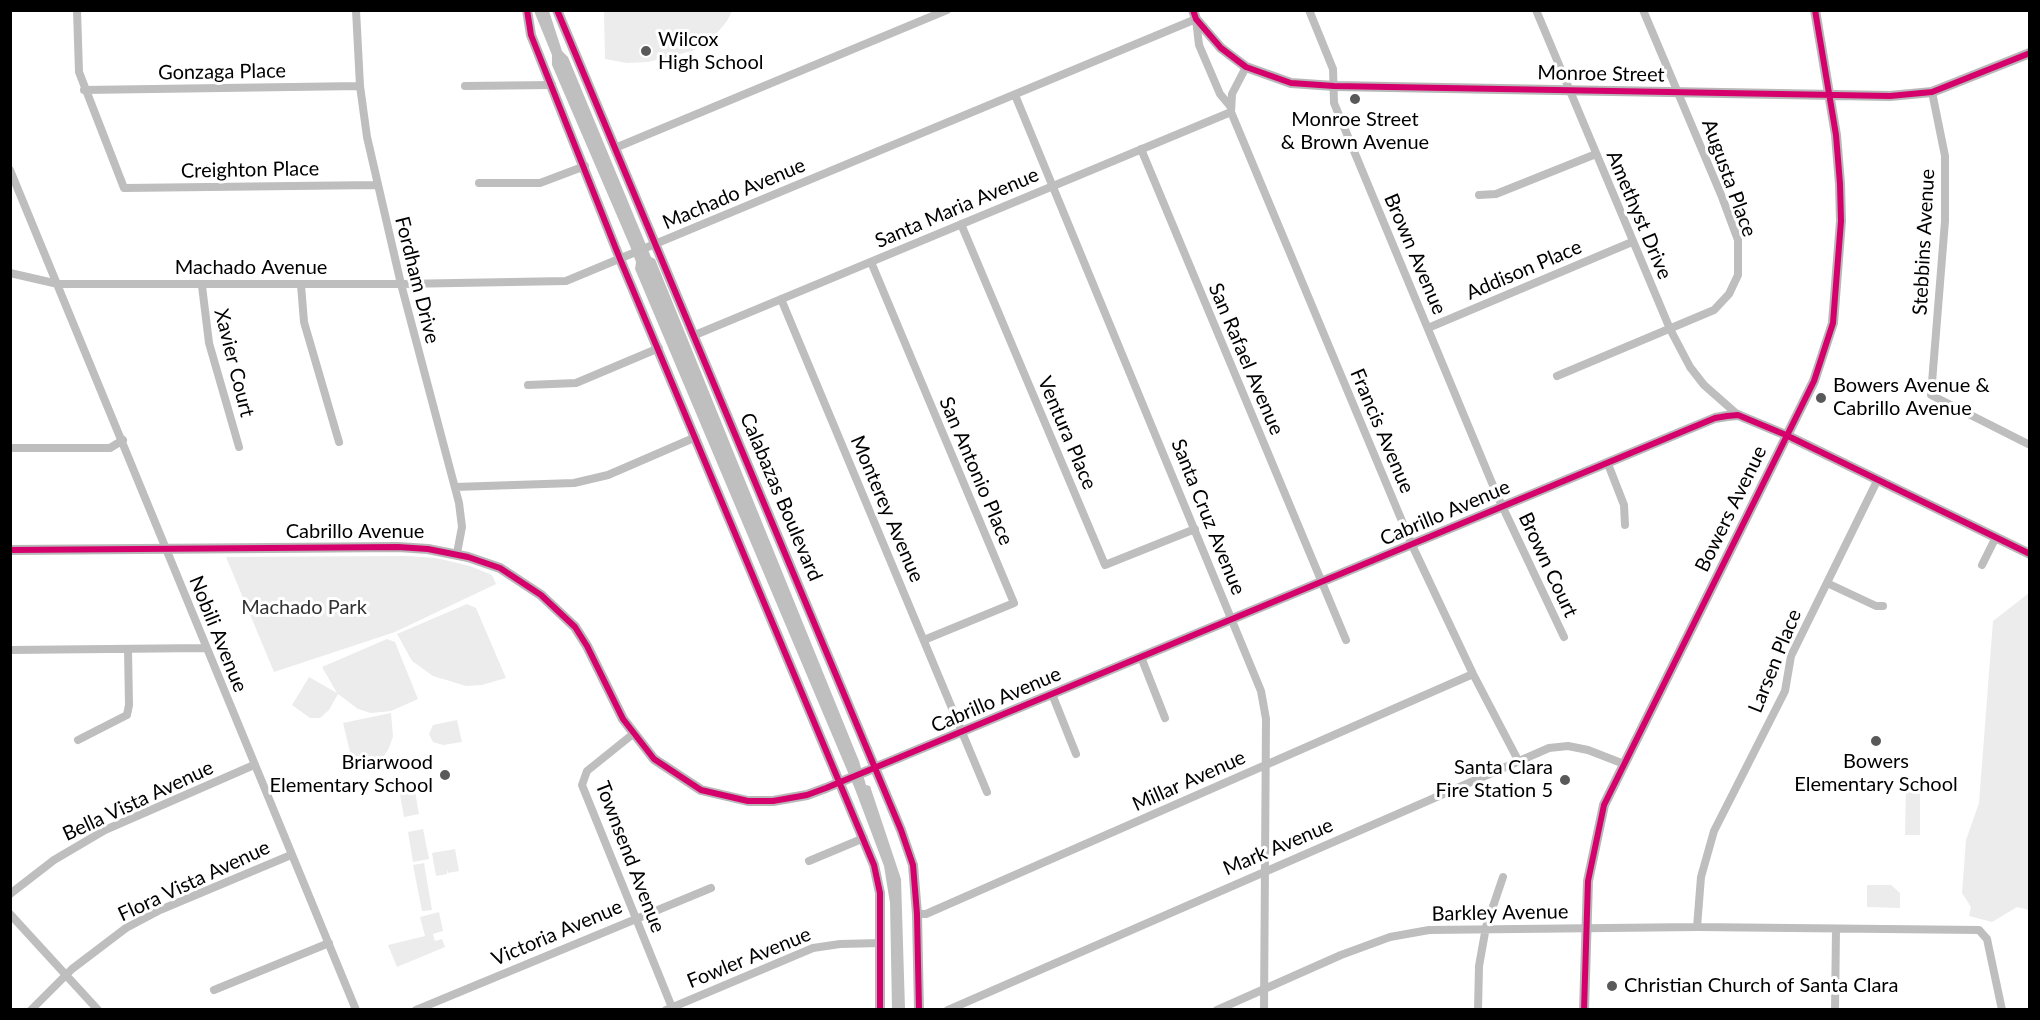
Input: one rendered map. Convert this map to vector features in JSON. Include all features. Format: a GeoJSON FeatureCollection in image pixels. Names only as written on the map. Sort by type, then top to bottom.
{"type":"FeatureCollection","features":[{"type":"Feature","properties":{"kind":"street"},"geometry":{"type":"LineString","coordinates":[[77,10],[79,72],[84,90]]}},
{"type":"Feature","properties":{"kind":"street","name":"Fordham Drive"},"geometry":{"type":"LineString","coordinates":[[356,10],[360,86],[377,185],[455,487],[462,522],[457,553]]}},
{"type":"Feature","properties":{"kind":"street"},"geometry":{"type":"LineString","coordinates":[[527,10],[531,35],[621,259],[696,436],[851,778],[864,838],[880,893],[880,1010]]}},
{"type":"Feature","properties":{"kind":"street","name":"Calabazas Boulevard"},"geometry":{"type":"LineString","coordinates":[[557,10],[615,148],[651,246],[695,335],[876,767],[913,864],[917,914],[919,1010]]}},
{"type":"Feature","properties":{"kind":"street"},"geometry":{"type":"LineString","coordinates":[[615,148],[947,10]]}},
{"type":"Feature","properties":{"kind":"street","name":"Brown Avenue"},"geometry":{"type":"LineString","coordinates":[[1309,10],[1333,69],[1334,104],[1503,507]]}},
{"type":"Feature","properties":{"kind":"street","name":"Amethyst Drive"},"geometry":{"type":"LineString","coordinates":[[1536,10],[1670,329],[1690,367],[1704,385],[1738,415]]}},
{"type":"Feature","properties":{"kind":"street","name":"Augusta Place"},"geometry":{"type":"LineString","coordinates":[[1557,376],[1714,310],[1729,294],[1738,275],[1738,240],[1643,10]]}},
{"type":"Feature","properties":{"kind":"street","name":"Bowers Avenue"},"geometry":{"type":"LineString","coordinates":[[1584,1010],[1588,882],[1597,828],[1604,805],[1814,381],[1833,323],[1840,231],[1840,184],[1836,135],[1815,10]]}},
{"type":"Feature","properties":{"kind":"street","name":"Monroe Street"},"geometry":{"type":"LineString","coordinates":[[1195,15],[1221,48],[1246,67],[1291,83],[1334,86],[1890,96],[1932,92],[2030,53]]}},
{"type":"Feature","properties":{"kind":"street","name":"Machado Avenue"},"geometry":{"type":"LineString","coordinates":[[10,273],[58,284],[202,286],[566,281],[1015,95],[1195,15]]}},
{"type":"Feature","properties":{"kind":"street","name":"Francis Avenue"},"geometry":{"type":"LineString","coordinates":[[1195,15],[1199,45],[1220,94],[1230,109],[1412,545],[1473,674],[1519,762]]}},
{"type":"Feature","properties":{"kind":"street"},"geometry":{"type":"LineString","coordinates":[[1230,109],[1232,94],[1246,67]]}},
{"type":"Feature","properties":{"kind":"street"},"geometry":{"type":"LineString","coordinates":[[465,87],[552,85]]}},
{"type":"Feature","properties":{"kind":"street","name":"Gonzaga Place"},"geometry":{"type":"LineString","coordinates":[[84,90],[360,86]]}},
{"type":"Feature","properties":{"kind":"street","name":"Creighton Place"},"geometry":{"type":"LineString","coordinates":[[84,90],[124,188],[377,185]]}},
{"type":"Feature","properties":{"kind":"street","name":"Stebbins Avenue"},"geometry":{"type":"LineString","coordinates":[[1932,92],[1945,156],[1945,221],[1931,395],[2030,445]]}},
{"type":"Feature","properties":{"kind":"street","name":"Santa Cruz Avenue"},"geometry":{"type":"LineString","coordinates":[[1015,95],[1232,619],[1264,704],[1264,1010]]}},
{"type":"Feature","properties":{"kind":"street","name":"Santa Maria Avenue"},"geometry":{"type":"LineString","coordinates":[[695,335],[1141,149],[1230,109]]}},
{"type":"Feature","properties":{"kind":"street","name":"San Rafael Avenue"},"geometry":{"type":"LineString","coordinates":[[1141,149],[1346,640]]}},
{"type":"Feature","properties":{"kind":"street"},"geometry":{"type":"LineString","coordinates":[[1479,195],[1496,194],[1596,154]]}},
{"type":"Feature","properties":{"kind":"street"},"geometry":{"type":"LineString","coordinates":[[479,183],[540,183],[585,166]]}},
{"type":"Feature","properties":{"kind":"street","name":"Nobili Avenue"},"geometry":{"type":"LineString","coordinates":[[10,170],[356,1010]]}},
{"type":"Feature","properties":{"kind":"street","name":"Ventura Place"},"geometry":{"type":"LineString","coordinates":[[961,224],[1105,565],[1195,529]]}},
{"type":"Feature","properties":{"kind":"street","name":"Addison Place"},"geometry":{"type":"LineString","coordinates":[[1428,328],[1632,242]]}},
{"type":"Feature","properties":{"kind":"street","name":"San Antonio Place"},"geometry":{"type":"LineString","coordinates":[[871,262],[1014,603],[924,640]]}},
{"type":"Feature","properties":{"kind":"street"},"geometry":{"type":"LineString","coordinates":[[301,285],[304,322],[339,442]]}},
{"type":"Feature","properties":{"kind":"street","name":"Xavier Court"},"geometry":{"type":"LineString","coordinates":[[202,286],[209,343],[239,447]]}},
{"type":"Feature","properties":{"kind":"street","name":"Monterey Avenue"},"geometry":{"type":"LineString","coordinates":[[781,299],[987,792]]}},
{"type":"Feature","properties":{"kind":"street"},"geometry":{"type":"LineString","coordinates":[[528,385],[576,383],[659,348]]}},
{"type":"Feature","properties":{"kind":"street"},"geometry":{"type":"LineString","coordinates":[[1738,415],[1786,435],[2030,554]]}},
{"type":"Feature","properties":{"kind":"street","name":"Cabrillo Avenue"},"geometry":{"type":"LineString","coordinates":[[10,549],[407,547],[457,553],[500,568],[541,595],[575,627],[633,735],[654,759],[701,790],[725,797],[773,801],[807,795],[851,778],[1715,418],[1738,415]]}},
{"type":"Feature","properties":{"kind":"street"},"geometry":{"type":"LineString","coordinates":[[455,487],[574,483],[608,475],[696,436]]}},
{"type":"Feature","properties":{"kind":"street"},"geometry":{"type":"LineString","coordinates":[[10,448],[110,448],[123,440]]}},
{"type":"Feature","properties":{"kind":"street"},"geometry":{"type":"LineString","coordinates":[[1608,464],[1624,505],[1625,525]]}},
{"type":"Feature","properties":{"kind":"street","name":"Larsen Place"},"geometry":{"type":"LineString","coordinates":[[1697,927],[1701,877],[1714,831],[1785,691],[1791,656],[1877,481]]}},
{"type":"Feature","properties":{"kind":"street","name":"Brown Court"},"geometry":{"type":"LineString","coordinates":[[1503,507],[1564,637]]}},
{"type":"Feature","properties":{"kind":"street"},"geometry":{"type":"LineString","coordinates":[[1982,565],[1996,537]]}},
{"type":"Feature","properties":{"kind":"street"},"geometry":{"type":"LineString","coordinates":[[1827,583],[1876,606],[1883,606]]}},
{"type":"Feature","properties":{"kind":"street"},"geometry":{"type":"LineString","coordinates":[[10,650],[205,648]]}},
{"type":"Feature","properties":{"kind":"street"},"geometry":{"type":"LineString","coordinates":[[78,740],[127,715],[128,649]]}},
{"type":"Feature","properties":{"kind":"street"},"geometry":{"type":"LineString","coordinates":[[1141,657],[1165,718]]}},
{"type":"Feature","properties":{"kind":"street","name":"Millar Avenue"},"geometry":{"type":"LineString","coordinates":[[917,914],[926,914],[1473,674]]}},
{"type":"Feature","properties":{"kind":"street"},"geometry":{"type":"LineString","coordinates":[[1052,694],[1076,754]]}},
{"type":"Feature","properties":{"kind":"street","name":"Townsend Avenue"},"geometry":{"type":"LineString","coordinates":[[633,735],[586,771],[582,785],[671,1009]]}},
{"type":"Feature","properties":{"kind":"street","name":"Mark Avenue"},"geometry":{"type":"LineString","coordinates":[[948,1010],[1548,748],[1568,747],[1588,750],[1624,764]]}},
{"type":"Feature","properties":{"kind":"street","name":"Bella Vista Avenue"},"geometry":{"type":"LineString","coordinates":[[10,894],[54,860],[105,830],[254,765]]}},
{"type":"Feature","properties":{"kind":"street"},"geometry":{"type":"LineString","coordinates":[[809,861],[864,838]]}},
{"type":"Feature","properties":{"kind":"street","name":"Flora Vista Avenue"},"geometry":{"type":"LineString","coordinates":[[32,1010],[67,974],[100,946],[160,910],[291,855]]}},
{"type":"Feature","properties":{"kind":"street"},"geometry":{"type":"LineString","coordinates":[[1478,1010],[1479,966],[1486,927],[1503,877]]}},
{"type":"Feature","properties":{"kind":"street","name":"Victoria Avenue"},"geometry":{"type":"LineString","coordinates":[[416,1010],[711,888]]}},
{"type":"Feature","properties":{"kind":"street"},"geometry":{"type":"LineString","coordinates":[[10,914],[98,1010]]}},
{"type":"Feature","properties":{"kind":"street","name":"Barkley Avenue"},"geometry":{"type":"LineString","coordinates":[[1217,1010],[1341,955],[1390,937],[1429,930],[1486,927],[1836,929],[1967,927],[1979,930],[1987,939],[2002,1010]]}},
{"type":"Feature","properties":{"kind":"street"},"geometry":{"type":"LineString","coordinates":[[1835,1010],[1836,929]]}},
{"type":"Feature","properties":{"kind":"street"},"geometry":{"type":"LineString","coordinates":[[214,990],[329,943]]}},
{"type":"Feature","properties":{"kind":"street","name":"Fowler Avenue"},"geometry":{"type":"LineString","coordinates":[[671,1009],[813,948],[840,944],[881,943]]}},
{"type":"Feature","properties":{"kind":"green space"},"geometry":{"type":"Polygon","coordinates":[[[604,10],[732,11],[712,39],[692,51],[648,62],[627,63],[605,59],[604,10]]]}},
{"type":"Feature","properties":{"kind":"green space","name":"Machado Park"},"geometry":{"type":"Polygon","coordinates":[[[407,556],[436,558],[470,566],[492,575],[496,584],[395,632],[274,672],[226,557],[407,556]]]}},
{"type":"Feature","properties":{"kind":"green space"},"geometry":{"type":"Polygon","coordinates":[[[2029,593],[2029,910],[2017,907],[1992,922],[1969,916],[1971,907],[1962,893],[1966,840],[1979,803],[1993,621],[2029,593]]]}},
{"type":"Feature","properties":{"kind":"green space"},"geometry":{"type":"Polygon","coordinates":[[[467,604],[476,608],[506,678],[482,685],[466,686],[433,676],[412,661],[397,634],[467,604]]]}},
{"type":"Feature","properties":{"kind":"green space"},"geometry":{"type":"Polygon","coordinates":[[[387,639],[395,642],[418,699],[391,711],[371,713],[358,709],[338,694],[329,710],[320,718],[310,718],[292,705],[309,677],[337,693],[322,667],[387,639]]]}},
{"type":"Feature","properties":{"kind":"green space"},"geometry":{"type":"Polygon","coordinates":[[[391,713],[393,736],[389,748],[383,757],[371,765],[354,769],[343,723],[391,713]]]}},
{"type":"Feature","properties":{"kind":"green space"},"geometry":{"type":"Polygon","coordinates":[[[457,720],[462,742],[443,745],[433,742],[429,734],[433,725],[457,720]]]}},
{"type":"Feature","properties":{"kind":"green space"},"geometry":{"type":"Polygon","coordinates":[[[414,786],[419,814],[404,817],[399,789],[414,786]]]}},
{"type":"Feature","properties":{"kind":"green space"},"geometry":{"type":"Polygon","coordinates":[[[1906,788],[1920,788],[1920,835],[1905,835],[1906,788]]]}},
{"type":"Feature","properties":{"kind":"green space"},"geometry":{"type":"Polygon","coordinates":[[[423,829],[429,859],[413,862],[408,832],[423,829]]]}},
{"type":"Feature","properties":{"kind":"green space"},"geometry":{"type":"Polygon","coordinates":[[[455,849],[459,871],[448,873],[447,869],[447,874],[436,876],[432,853],[455,849]]]}},
{"type":"Feature","properties":{"kind":"green space"},"geometry":{"type":"Polygon","coordinates":[[[424,863],[432,910],[422,911],[413,865],[424,863]]]}},
{"type":"Feature","properties":{"kind":"green space"},"geometry":{"type":"Polygon","coordinates":[[[1867,885],[1891,885],[1900,893],[1900,908],[1867,907],[1867,885]]]}},
{"type":"Feature","properties":{"kind":"green space"},"geometry":{"type":"Polygon","coordinates":[[[439,912],[443,931],[433,934],[435,941],[442,939],[445,947],[397,967],[388,945],[425,936],[420,917],[439,912]]]}},
{"type":"Feature","properties":{"kind":"shaded area"},"geometry":{"type":"Polygon","coordinates":[[[534,11],[549,11],[562,51],[568,57],[651,257],[655,259],[859,761],[866,785],[870,786],[901,879],[905,1009],[892,1009],[890,903],[884,866],[855,789],[635,269],[636,262],[630,246],[552,65],[552,55],[534,11]]]}},
{"type":"Feature","properties":{"kind":"cycle path"},"geometry":{"type":"LineString","coordinates":[[527,10],[531,35],[620,259],[874,865],[880,893],[880,1010]]}},
{"type":"Feature","properties":{"kind":"cycle path"},"geometry":{"type":"LineString","coordinates":[[557,10],[901,830],[913,865],[917,914],[919,1010]]}},
{"type":"Feature","properties":{"kind":"cycle path"},"geometry":{"type":"LineString","coordinates":[[1193,10],[1196,19],[1221,48],[1246,67],[1291,83],[1334,86],[1890,96],[1932,92],[2030,53]]}},
{"type":"Feature","properties":{"kind":"cycle path"},"geometry":{"type":"LineString","coordinates":[[1584,1010],[1588,881],[1604,805],[1814,381],[1833,323],[1841,221],[1840,184],[1836,135],[1815,10]]}},
{"type":"Feature","properties":{"kind":"cycle path"},"geometry":{"type":"LineString","coordinates":[[10,550],[398,547],[428,549],[468,557],[500,568],[541,595],[575,627],[587,646],[623,719],[654,759],[701,790],[748,801],[773,801],[807,795],[826,788],[1715,418],[1738,415],[1786,435],[2030,554]]}},
{"type":"Feature","properties":{"kind":"place","name":"Wilcox High School"},"geometry":{"type":"Point","coordinates":[646,51]}},
{"type":"Feature","properties":{"kind":"place","name":"Monroe Street & Brown Avenue"},"geometry":{"type":"Point","coordinates":[1355,99]}},
{"type":"Feature","properties":{"kind":"place","name":"Bowers Avenue & Cabrillo Avenue"},"geometry":{"type":"Point","coordinates":[1821,398]}},
{"type":"Feature","properties":{"kind":"place","name":"Bowers Elementary School"},"geometry":{"type":"Point","coordinates":[1876,741]}},
{"type":"Feature","properties":{"kind":"place","name":"Briarwood Elementary School"},"geometry":{"type":"Point","coordinates":[445,775]}},
{"type":"Feature","properties":{"kind":"place","name":"Santa Clara Fire Station 5"},"geometry":{"type":"Point","coordinates":[1565,780]}},
{"type":"Feature","properties":{"kind":"place","name":"Christian Church of Santa Clara"},"geometry":{"type":"Point","coordinates":[1612,986]}}]}
